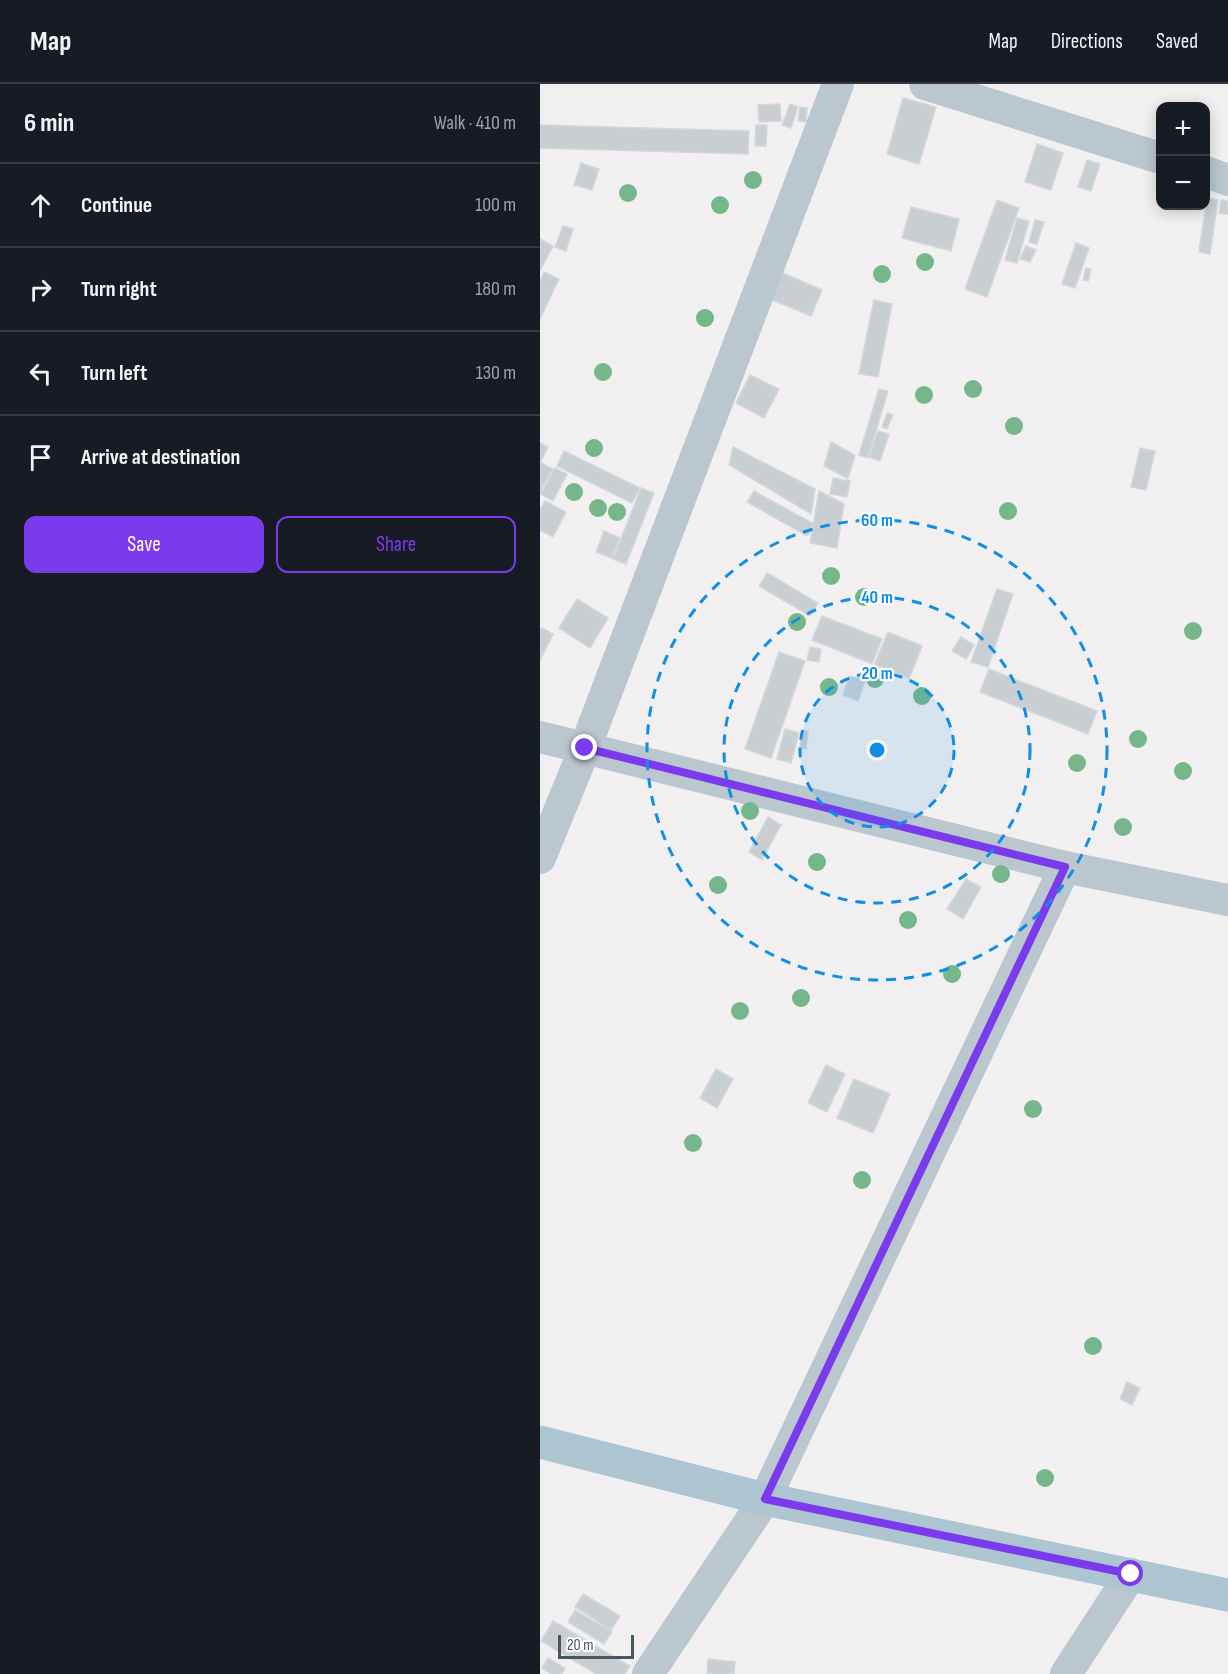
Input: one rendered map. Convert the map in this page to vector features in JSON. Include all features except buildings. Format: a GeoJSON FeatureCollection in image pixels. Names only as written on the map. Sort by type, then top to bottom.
{"type":"FeatureCollection","features":[{"type":"Feature","properties":{"kind":"main road"},"geometry":{"type":"LineString","coordinates":[[540,1442],[765,1499],[1228,1595]]}},
{"type":"Feature","properties":{"kind":"street"},"geometry":{"type":"LineString","coordinates":[[540,858],[585,748],[838,84]]}},
{"type":"Feature","properties":{"kind":"street"},"geometry":{"type":"LineString","coordinates":[[925,84],[1156,156]]}},
{"type":"Feature","properties":{"kind":"street"},"geometry":{"type":"LineString","coordinates":[[1210,173],[1228,180]]}},
{"type":"Feature","properties":{"kind":"street"},"geometry":{"type":"LineString","coordinates":[[540,737],[1065,867],[1228,900]]}},
{"type":"Feature","properties":{"kind":"street"},"geometry":{"type":"LineString","coordinates":[[648,1674],[765,1499],[1065,867]]}},
{"type":"Feature","properties":{"kind":"street"},"geometry":{"type":"LineString","coordinates":[[1066,1674],[1131,1574]]}},
{"type":"Feature","properties":{"kind":"route"},"geometry":{"type":"LineString","coordinates":[[585,748],[1065,867],[765,1499],[1131,1574]]}}]}
